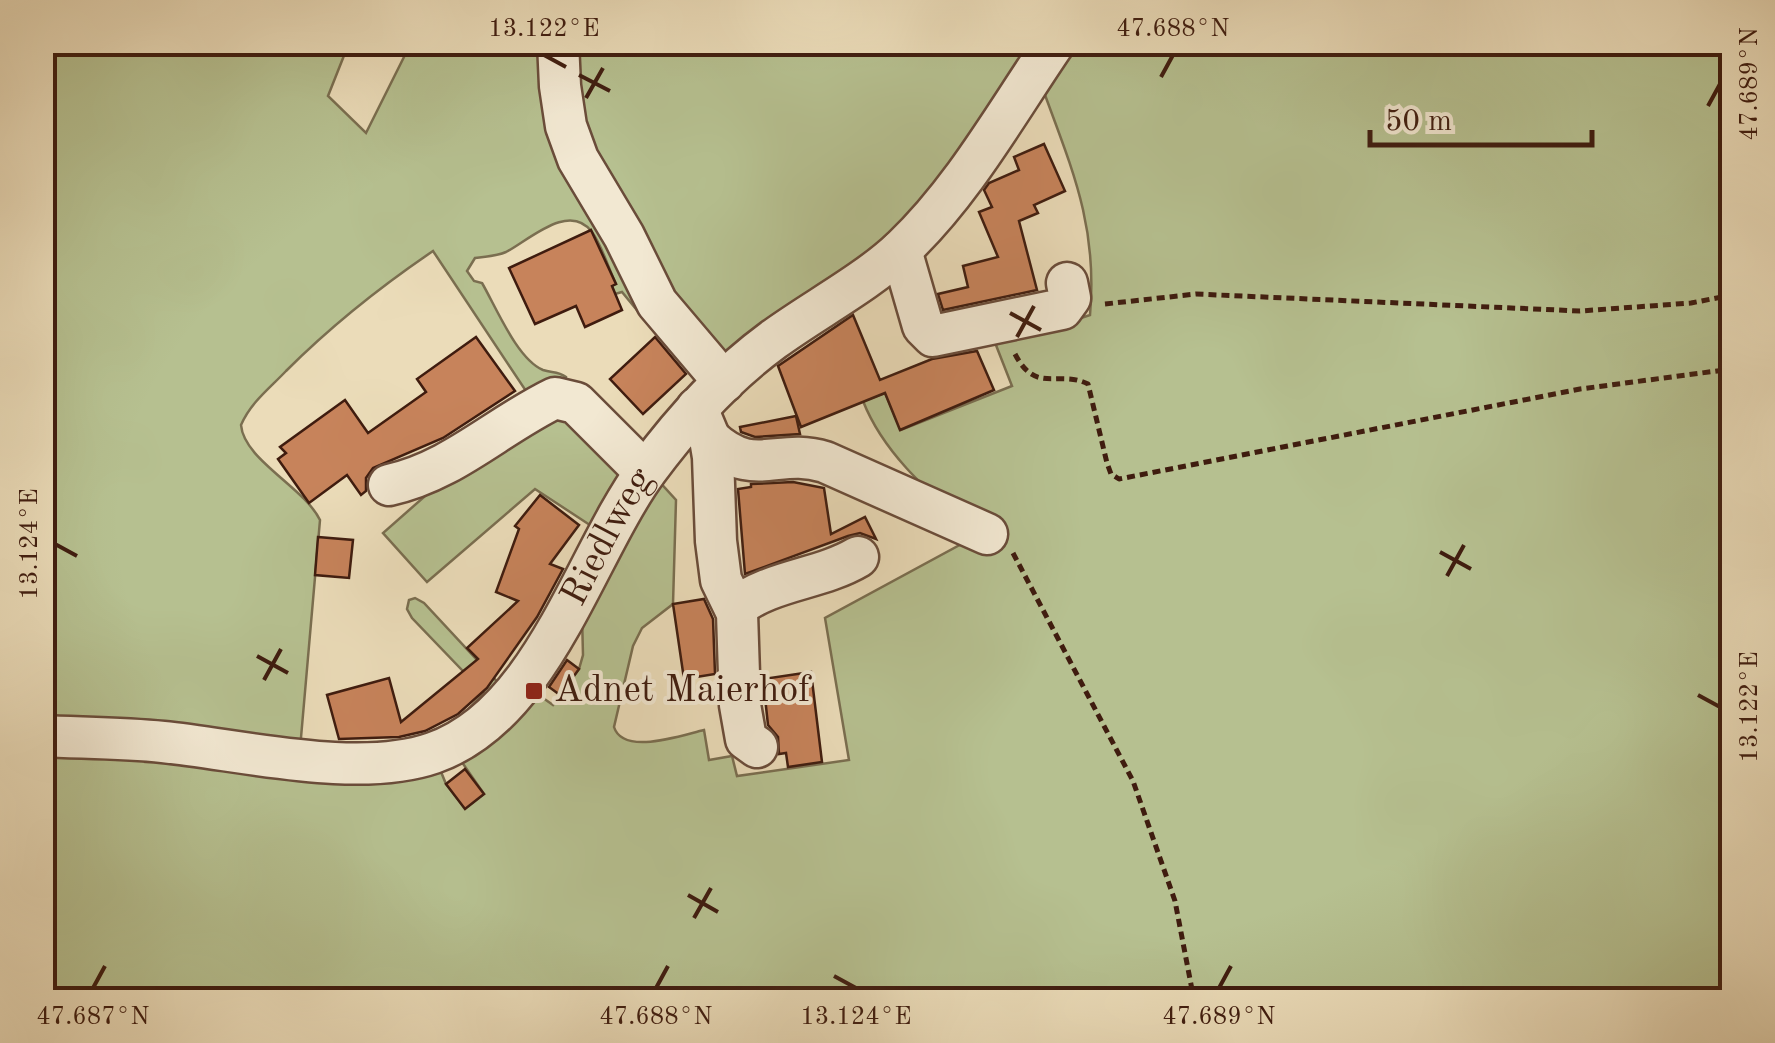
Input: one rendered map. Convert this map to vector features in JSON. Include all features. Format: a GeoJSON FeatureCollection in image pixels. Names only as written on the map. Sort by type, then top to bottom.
{"type":"FeatureCollection","features":[{"type":"Feature","properties":{"kind":"street"},"geometry":{"type":"LineString","coordinates":[[558,42],[564,113],[578,159],[609,208],[732,456],[743,461],[798,456],[825,462],[986,534]]}},
{"type":"Feature","properties":{"kind":"street","name":"Riedlweg"},"geometry":{"type":"LineString","coordinates":[[42,736],[159,741],[338,762],[381,763],[408,760],[459,742],[485,723],[517,687],[574,600],[645,472],[710,410],[770,342],[901,250],[956,187],[1055,42]]}},
{"type":"Feature","properties":{"kind":"street"},"geometry":{"type":"LineString","coordinates":[[901,250],[927,333],[933,336],[1001,322],[1064,296]]}},
{"type":"Feature","properties":{"kind":"street"},"geometry":{"type":"LineString","coordinates":[[388,485],[443,467],[555,398],[576,403],[645,472]]}},
{"type":"Feature","properties":{"kind":"street"},"geometry":{"type":"LineString","coordinates":[[710,410],[719,571],[735,608],[740,704],[746,739],[757,747]]}},
{"type":"Feature","properties":{"kind":"street"},"geometry":{"type":"LineString","coordinates":[[735,608],[762,590],[858,557]]}},
{"type":"Feature","properties":{"kind":"path"},"geometry":{"type":"LineString","coordinates":[[1064,296],[1196,294],[1580,311],[1691,303],[1732,295]]}},
{"type":"Feature","properties":{"kind":"path"},"geometry":{"type":"LineString","coordinates":[[1001,322],[1020,364],[1030,375],[1045,380],[1082,380],[1088,384],[1106,463],[1110,474],[1119,479],[1580,389],[1732,369]]}},
{"type":"Feature","properties":{"kind":"path"},"geometry":{"type":"LineString","coordinates":[[986,534],[1014,554],[1134,782],[1175,902],[1194,1000]]}},
{"type":"Feature","properties":{"kind":"green space"},"geometry":{"type":"Polygon","coordinates":[[[42,43],[349,43],[328,96],[366,133],[411,43],[550,43],[645,320],[622,292],[615,294],[611,286],[616,284],[592,232],[572,220],[560,222],[506,252],[475,258],[467,271],[474,281],[482,283],[524,355],[543,370],[566,377],[565,383],[530,397],[433,251],[339,322],[255,402],[241,425],[245,438],[320,520],[300,749],[43,729],[42,43]]]}},
{"type":"Feature","properties":{"kind":"green space"},"geometry":{"type":"Polygon","coordinates":[[[568,43],[1047,43],[915,224],[725,368],[656,288],[581,143],[568,43]]]}},
{"type":"Feature","properties":{"kind":"green space"},"geometry":{"type":"Polygon","coordinates":[[[1069,43],[1732,43],[1732,1000],[43,1000],[42,742],[437,762],[446,784],[465,808],[484,794],[457,755],[529,688],[553,705],[579,669],[583,655],[582,615],[655,477],[676,500],[673,604],[642,628],[633,646],[614,727],[620,736],[641,742],[704,730],[709,760],[732,756],[737,776],[849,760],[825,618],[978,535],[897,458],[863,401],[885,393],[901,430],[1012,386],[994,340],[1021,338],[1090,315],[1086,224],[1072,170],[1041,84],[1069,43]]]}},
{"type":"Feature","properties":{"kind":"green space"},"geometry":{"type":"Polygon","coordinates":[[[561,408],[627,469],[599,531],[535,489],[427,582],[383,533],[441,482],[561,408]]]}},
{"type":"Feature","properties":{"kind":"green space"},"geometry":{"type":"Polygon","coordinates":[[[415,598],[502,687],[494,699],[452,726],[484,693],[412,618],[407,609],[409,600],[415,598]]]}},
{"type":"Feature","properties":{"kind":"building"},"geometry":{"type":"Polygon","coordinates":[[[1044,144],[1065,191],[1034,205],[1038,213],[1019,221],[1037,290],[943,310],[938,294],[968,287],[963,266],[998,257],[979,212],[992,207],[984,190],[989,183],[1019,170],[1014,157],[1044,144]]]}},
{"type":"Feature","properties":{"kind":"building"},"geometry":{"type":"Polygon","coordinates":[[[591,230],[616,284],[612,286],[622,310],[585,327],[576,306],[535,324],[509,268],[591,230]]]}},
{"type":"Feature","properties":{"kind":"building"},"geometry":{"type":"Polygon","coordinates":[[[853,315],[880,380],[932,359],[977,351],[994,390],[900,430],[885,393],[801,427],[778,366],[853,315]]]}},
{"type":"Feature","properties":{"kind":"building"},"geometry":{"type":"Polygon","coordinates":[[[476,337],[515,391],[443,438],[373,468],[361,495],[347,475],[309,503],[278,459],[286,453],[280,447],[345,400],[368,433],[426,392],[417,379],[476,337]]]}},
{"type":"Feature","properties":{"kind":"building"},"geometry":{"type":"Polygon","coordinates":[[[655,337],[686,374],[643,414],[610,379],[655,337]]]}},
{"type":"Feature","properties":{"kind":"building"},"geometry":{"type":"Polygon","coordinates":[[[796,416],[800,434],[755,437],[741,432],[740,427],[796,416]]]}},
{"type":"Feature","properties":{"kind":"building"},"geometry":{"type":"Polygon","coordinates":[[[793,482],[824,488],[831,534],[865,517],[876,539],[860,533],[848,536],[745,574],[738,489],[751,484],[793,482]]]}},
{"type":"Feature","properties":{"kind":"building"},"geometry":{"type":"Polygon","coordinates":[[[540,495],[579,525],[550,564],[563,569],[537,617],[487,688],[458,714],[425,731],[399,737],[339,739],[327,695],[389,678],[401,722],[478,659],[467,648],[518,601],[496,592],[519,529],[515,526],[540,495]]]}},
{"type":"Feature","properties":{"kind":"building"},"geometry":{"type":"Polygon","coordinates":[[[318,537],[353,540],[349,578],[315,575],[318,537]]]}},
{"type":"Feature","properties":{"kind":"building"},"geometry":{"type":"Polygon","coordinates":[[[704,599],[713,619],[715,674],[684,679],[673,604],[704,599]]]}},
{"type":"Feature","properties":{"kind":"building"},"geometry":{"type":"Polygon","coordinates":[[[567,660],[579,669],[560,695],[549,687],[567,660]]]}},
{"type":"Feature","properties":{"kind":"building"},"geometry":{"type":"Polygon","coordinates":[[[811,672],[822,762],[788,767],[786,753],[779,754],[778,737],[768,725],[763,679],[811,672]]]}},
{"type":"Feature","properties":{"kind":"building"},"geometry":{"type":"Polygon","coordinates":[[[465,769],[484,794],[465,809],[446,784],[465,769]]]}},
{"type":"Feature","properties":{"kind":"place","name":"Adnet Maierhof"},"geometry":{"type":"Point","coordinates":[534,691]}}]}
